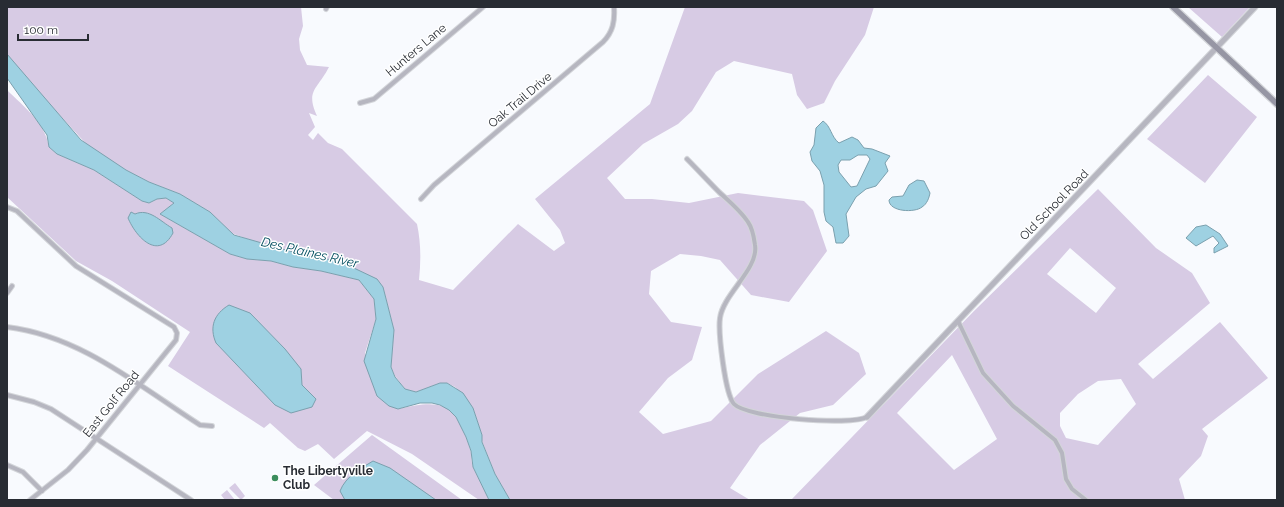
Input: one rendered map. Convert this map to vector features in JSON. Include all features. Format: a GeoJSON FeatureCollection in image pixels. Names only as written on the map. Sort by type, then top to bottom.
{"type":"FeatureCollection","features":[{"type":"Feature","properties":{"kind":"main road"},"geometry":{"type":"LineString","coordinates":[[1173,7],[1277,104]]}},
{"type":"Feature","properties":{"kind":"street","name":"Hunters Lane"},"geometry":{"type":"LineString","coordinates":[[360,103],[374,99],[483,7]]}},
{"type":"Feature","properties":{"kind":"street","name":"Oak Trail Drive"},"geometry":{"type":"LineString","coordinates":[[421,199],[434,185],[603,42],[609,36],[613,27],[614,7]]}},
{"type":"Feature","properties":{"kind":"street","name":"Old School Road"},"geometry":{"type":"LineString","coordinates":[[867,417],[1255,7]]}},
{"type":"Feature","properties":{"kind":"street"},"geometry":{"type":"LineString","coordinates":[[687,159],[749,223],[756,247],[755,257],[728,300],[720,316],[720,337],[726,378],[730,399],[733,404],[755,413],[783,418],[841,421],[863,419],[867,417]]}},
{"type":"Feature","properties":{"kind":"street","name":"East Golf Road"},"geometry":{"type":"LineString","coordinates":[[7,207],[17,211],[76,266],[174,327],[177,336],[140,386],[97,438],[68,470],[30,500]]}},
{"type":"Feature","properties":{"kind":"street"},"geometry":{"type":"LineString","coordinates":[[7,293],[12,286]]}},
{"type":"Feature","properties":{"kind":"street"},"geometry":{"type":"LineString","coordinates":[[958,320],[983,373],[1013,406],[1055,440],[1062,453],[1066,479],[1072,489],[1086,500]]}},
{"type":"Feature","properties":{"kind":"street"},"geometry":{"type":"LineString","coordinates":[[7,327],[41,333],[68,342],[88,352],[200,425],[212,426]]}},
{"type":"Feature","properties":{"kind":"street"},"geometry":{"type":"LineString","coordinates":[[7,395],[34,402],[51,409],[191,500]]}},
{"type":"Feature","properties":{"kind":"street"},"geometry":{"type":"LineString","coordinates":[[7,465],[23,472],[42,491]]}},
{"type":"Feature","properties":{"kind":"shaded area"},"geometry":{"type":"Polygon","coordinates":[[[7,7],[301,7],[303,26],[299,39],[300,50],[307,65],[329,67],[314,90],[312,100],[317,116],[309,113],[315,127],[308,135],[313,140],[318,133],[328,143],[342,149],[417,224],[420,252],[419,280],[453,290],[518,224],[554,251],[565,243],[560,230],[535,199],[650,104],[685,7],[874,7],[865,35],[835,81],[824,103],[807,109],[797,95],[792,74],[734,61],[716,72],[692,111],[678,124],[643,144],[607,178],[625,199],[652,199],[689,203],[738,193],[804,201],[813,210],[827,251],[789,302],[751,295],[720,260],[680,254],[651,271],[649,294],[671,322],[702,327],[692,360],[668,378],[639,412],[663,434],[711,421],[758,374],[826,331],[859,353],[866,374],[833,405],[800,413],[760,445],[730,488],[750,500],[510,500],[495,474],[482,441],[482,435],[473,408],[455,387],[447,383],[440,383],[416,392],[405,389],[395,376],[391,367],[394,330],[383,287],[337,260],[314,258],[264,245],[231,233],[210,212],[180,194],[149,182],[126,170],[89,147],[28,81],[7,54],[7,7]]]}},
{"type":"Feature","properties":{"kind":"shaded area"},"geometry":{"type":"Polygon","coordinates":[[[1188,7],[1250,7],[1222,37],[1188,7]]]}},
{"type":"Feature","properties":{"kind":"shaded area"},"geometry":{"type":"Polygon","coordinates":[[[1208,75],[1257,117],[1205,183],[1147,139],[1208,75]]]}},
{"type":"Feature","properties":{"kind":"shaded area"},"geometry":{"type":"Polygon","coordinates":[[[7,90],[38,122],[47,138],[49,147],[57,154],[94,170],[142,201],[149,203],[157,199],[166,198],[174,203],[160,214],[230,254],[247,259],[271,261],[293,267],[321,271],[359,280],[374,299],[376,319],[365,353],[377,396],[398,409],[426,404],[445,408],[453,413],[465,433],[471,451],[473,467],[489,500],[479,500],[412,454],[367,431],[334,459],[318,444],[305,451],[298,448],[270,423],[264,428],[168,366],[190,332],[112,281],[76,261],[7,197],[7,90]]]}},
{"type":"Feature","properties":{"kind":"shaded area"},"geometry":{"type":"Polygon","coordinates":[[[1098,189],[1156,248],[1192,273],[1210,303],[1138,364],[1153,379],[1220,322],[1268,378],[1202,429],[1208,436],[1201,456],[1179,479],[1185,500],[791,500],[974,311],[1098,189]],[[1070,248],[1047,274],[1096,313],[1116,288],[1070,248]],[[952,355],[897,413],[954,470],[997,439],[952,355]],[[1121,379],[1098,381],[1078,394],[1060,413],[1060,426],[1066,438],[1098,445],[1136,404],[1121,379]]]}},
{"type":"Feature","properties":{"kind":"shaded area"},"geometry":{"type":"Polygon","coordinates":[[[372,435],[462,500],[334,500],[314,485],[372,435]]]}},
{"type":"Feature","properties":{"kind":"shaded area"},"geometry":{"type":"Polygon","coordinates":[[[235,483],[245,496],[241,500],[229,488],[235,483]]]}},
{"type":"Feature","properties":{"kind":"shaded area"},"geometry":{"type":"Polygon","coordinates":[[[227,490],[235,500],[225,500],[221,495],[227,490]]]}},
{"type":"Feature","properties":{"kind":"water"},"geometry":{"type":"Polygon","coordinates":[[[7,54],[81,140],[126,170],[149,182],[180,194],[210,212],[234,235],[314,258],[337,260],[377,279],[383,287],[394,330],[391,367],[395,377],[405,389],[416,392],[440,383],[447,383],[463,393],[473,408],[482,435],[482,442],[495,474],[510,500],[489,500],[473,467],[471,451],[466,437],[456,417],[449,410],[432,403],[420,403],[398,409],[389,406],[377,396],[364,361],[376,319],[374,299],[359,280],[321,271],[293,267],[271,261],[247,259],[230,254],[160,214],[174,203],[166,198],[157,199],[149,203],[142,201],[94,170],[57,154],[49,147],[47,135],[7,78],[7,54]]]}},
{"type":"Feature","properties":{"kind":"water"},"geometry":{"type":"Polygon","coordinates":[[[823,121],[828,126],[836,141],[839,143],[852,137],[858,140],[864,148],[872,149],[890,156],[885,163],[888,171],[876,186],[866,189],[856,197],[846,214],[849,236],[843,243],[836,243],[833,227],[826,221],[824,212],[824,185],[820,171],[812,161],[810,152],[814,145],[816,128],[823,121]],[[858,155],[850,160],[841,160],[838,165],[839,172],[851,187],[857,186],[870,159],[867,155],[858,155]]]}},
{"type":"Feature","properties":{"kind":"water"},"geometry":{"type":"Polygon","coordinates":[[[917,180],[924,181],[930,193],[928,201],[924,206],[919,209],[908,211],[898,209],[890,204],[889,200],[892,197],[903,196],[909,185],[917,180]]]}},
{"type":"Feature","properties":{"kind":"water"},"geometry":{"type":"Polygon","coordinates":[[[131,212],[135,214],[145,213],[154,216],[172,228],[173,233],[167,241],[161,245],[154,246],[148,243],[136,232],[128,218],[131,212]]]}},
{"type":"Feature","properties":{"kind":"water"},"geometry":{"type":"Polygon","coordinates":[[[1206,225],[1220,234],[1228,246],[1214,253],[1214,248],[1219,243],[1213,236],[1196,246],[1186,238],[1196,227],[1206,225]]]}},
{"type":"Feature","properties":{"kind":"water"},"geometry":{"type":"Polygon","coordinates":[[[229,305],[250,313],[285,349],[301,369],[302,385],[316,399],[312,407],[291,413],[275,405],[216,343],[213,332],[214,321],[220,312],[229,305]]]}},
{"type":"Feature","properties":{"kind":"water"},"geometry":{"type":"Polygon","coordinates":[[[373,461],[390,468],[436,500],[345,500],[340,491],[346,481],[354,473],[373,461]]]}},
{"type":"Feature","properties":{"kind":"place","name":"The Libertyville Club"},"geometry":{"type":"Point","coordinates":[275,478]}},
{"type":"Feature","properties":{"kind":"water label","name":"Des Plaines River"},"geometry":{"type":"Point","coordinates":[310,252]}}]}
